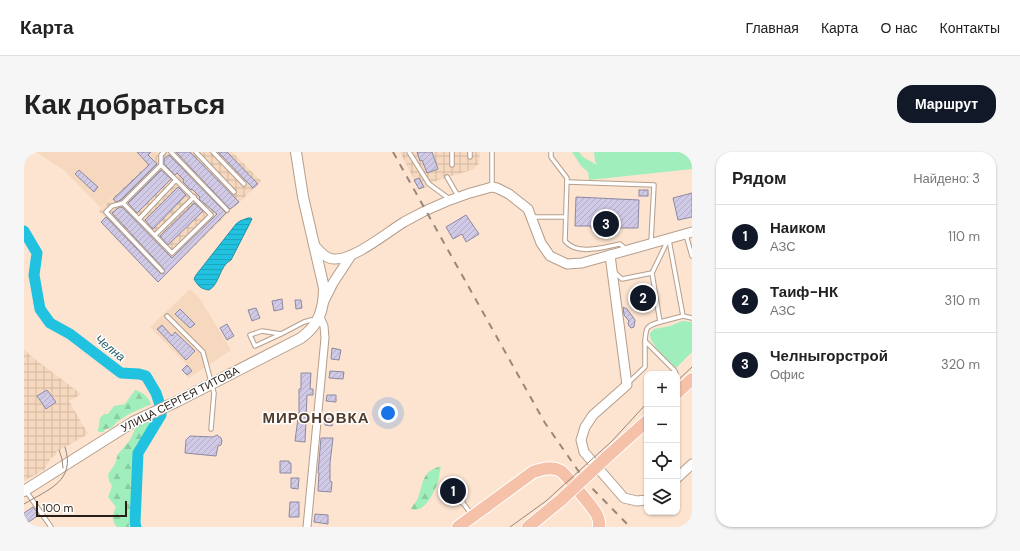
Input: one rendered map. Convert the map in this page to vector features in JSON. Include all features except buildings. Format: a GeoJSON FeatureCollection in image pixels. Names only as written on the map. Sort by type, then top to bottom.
{"type":"FeatureCollection","features":[{"type":"Feature","properties":{"kind":"main road"},"geometry":{"type":"LineString","coordinates":[[296,152],[303,197],[324,288],[324,301]]}},
{"type":"Feature","properties":{"kind":"main road","name":"УЛИЦА СЕРГЕЯ ТИТОВА"},"geometry":{"type":"LineString","coordinates":[[25,490],[133,422],[178,401],[301,338],[313,328],[324,301]]}},
{"type":"Feature","properties":{"kind":"main road"},"geometry":{"type":"LineString","coordinates":[[680,390],[692,379]]}},
{"type":"Feature","properties":{"kind":"main road"},"geometry":{"type":"LineString","coordinates":[[680,401],[692,390]]}},
{"type":"Feature","properties":{"kind":"main road"},"geometry":{"type":"LineString","coordinates":[[540,527],[564,502],[612,458],[644,424]]}},
{"type":"Feature","properties":{"kind":"main road"},"geometry":{"type":"LineString","coordinates":[[612,458],[644,433]]}},
{"type":"Feature","properties":{"kind":"main road"},"geometry":{"type":"LineString","coordinates":[[458,527],[533,472],[544,468],[553,468],[562,472],[594,510],[600,523],[599,527]]}},
{"type":"Feature","properties":{"kind":"main road"},"geometry":{"type":"LineString","coordinates":[[528,527],[564,502]]}},
{"type":"Feature","properties":{"kind":"street"},"geometry":{"type":"LineString","coordinates":[[324,301],[333,283],[350,257],[404,222],[455,199],[492,187],[509,194],[528,209],[541,243],[550,256],[567,264],[582,263],[689,233]]}},
{"type":"Feature","properties":{"kind":"street"},"geometry":{"type":"LineString","coordinates":[[315,246],[324,256],[333,259],[350,257]]}},
{"type":"Feature","properties":{"kind":"street"},"geometry":{"type":"LineString","coordinates":[[610,255],[627,385],[594,415],[585,427],[581,440],[584,452],[624,498],[637,501],[644,500]]}},
{"type":"Feature","properties":{"kind":"street"},"geometry":{"type":"LineString","coordinates":[[307,527],[325,338],[324,326],[318,318]]}},
{"type":"Feature","properties":{"kind":"street"},"geometry":{"type":"LineString","coordinates":[[680,475],[692,464]]}},
{"type":"Feature","properties":{"kind":"lane"},"geometry":{"type":"LineString","coordinates":[[162,271],[106,212],[112,206],[123,203],[161,165],[162,155],[164,152]]}},
{"type":"Feature","properties":{"kind":"lane"},"geometry":{"type":"LineString","coordinates":[[171,152],[227,210]]}},
{"type":"Feature","properties":{"kind":"lane"},"geometry":{"type":"LineString","coordinates":[[196,152],[234,192]]}},
{"type":"Feature","properties":{"kind":"lane"},"geometry":{"type":"LineString","coordinates":[[213,152],[244,184]]}},
{"type":"Feature","properties":{"kind":"lane"},"geometry":{"type":"LineString","coordinates":[[409,152],[429,184],[455,199]]}},
{"type":"Feature","properties":{"kind":"lane"},"geometry":{"type":"LineString","coordinates":[[452,152],[452,165]]}},
{"type":"Feature","properties":{"kind":"lane"},"geometry":{"type":"LineString","coordinates":[[470,152],[470,157]]}},
{"type":"Feature","properties":{"kind":"lane"},"geometry":{"type":"LineString","coordinates":[[492,152],[492,187]]}},
{"type":"Feature","properties":{"kind":"lane"},"geometry":{"type":"LineString","coordinates":[[551,152],[551,157],[567,178],[568,182],[565,217],[565,241],[574,249],[592,249],[620,244],[626,250]]}},
{"type":"Feature","properties":{"kind":"lane"},"geometry":{"type":"LineString","coordinates":[[123,203],[172,253],[212,215],[161,165]]}},
{"type":"Feature","properties":{"kind":"lane"},"geometry":{"type":"LineString","coordinates":[[447,177],[455,199]]}},
{"type":"Feature","properties":{"kind":"lane"},"geometry":{"type":"LineString","coordinates":[[139,219],[176,180]]}},
{"type":"Feature","properties":{"kind":"lane"},"geometry":{"type":"LineString","coordinates":[[568,182],[654,185],[651,243]]}},
{"type":"Feature","properties":{"kind":"lane"},"geometry":{"type":"LineString","coordinates":[[155,235],[194,197]]}},
{"type":"Feature","properties":{"kind":"lane"},"geometry":{"type":"LineString","coordinates":[[532,217],[565,217]]}},
{"type":"Feature","properties":{"kind":"lane"},"geometry":{"type":"LineString","coordinates":[[689,233],[692,256]]}},
{"type":"Feature","properties":{"kind":"lane"},"geometry":{"type":"LineString","coordinates":[[660,322],[652,273],[669,238]]}},
{"type":"Feature","properties":{"kind":"lane"},"geometry":{"type":"LineString","coordinates":[[669,238],[684,316]]}},
{"type":"Feature","properties":{"kind":"lane"},"geometry":{"type":"LineString","coordinates":[[612,270],[622,279],[652,273]]}},
{"type":"Feature","properties":{"kind":"lane"},"geometry":{"type":"LineString","coordinates":[[167,316],[203,352],[214,393],[211,429]]}},
{"type":"Feature","properties":{"kind":"lane"},"geometry":{"type":"LineString","coordinates":[[627,385],[645,367],[645,341],[649,326],[684,316],[692,318]]}},
{"type":"Feature","properties":{"kind":"lane"},"geometry":{"type":"LineString","coordinates":[[281,334],[262,330],[250,335],[255,346],[318,318]]}},
{"type":"Feature","properties":{"kind":"lane"},"geometry":{"type":"LineString","coordinates":[[645,341],[675,371]]}},
{"type":"Feature","properties":{"kind":"lane"},"geometry":{"type":"LineString","coordinates":[[463,503],[450,499],[447,495],[448,490],[453,487],[458,487],[461,491],[463,503],[472,516]]}},
{"type":"Feature","properties":{"kind":"lane"},"geometry":{"type":"LineString","coordinates":[[25,490],[51,527]]}},
{"type":"Feature","properties":{"kind":"shaded area"},"geometry":{"type":"Polygon","coordinates":[[[36,152],[157,152],[158,154],[101,208],[65,171],[36,152]]]}},
{"type":"Feature","properties":{"kind":"shaded area"},"geometry":{"type":"Polygon","coordinates":[[[160,152],[232,152],[261,181],[162,278],[99,211],[160,152]]]}},
{"type":"Feature","properties":{"kind":"shaded area"},"geometry":{"type":"Polygon","coordinates":[[[400,152],[480,152],[479,164],[475,166],[475,169],[438,180],[427,185],[427,187],[419,189],[400,152]]]}},
{"type":"Feature","properties":{"kind":"shaded area"},"geometry":{"type":"Polygon","coordinates":[[[190,289],[200,299],[231,350],[189,378],[182,370],[187,365],[150,327],[190,289]]]}},
{"type":"Feature","properties":{"kind":"shaded area"},"geometry":{"type":"Polygon","coordinates":[[[24,349],[32,357],[81,394],[69,401],[88,434],[56,452],[57,454],[51,458],[44,470],[24,481],[24,349]]]}},
{"type":"Feature","properties":{"kind":"green space"},"geometry":{"type":"Polygon","coordinates":[[[572,152],[579,152],[583,157],[597,165],[594,152],[692,152],[692,169],[589,180],[588,172],[581,166],[572,152]]]}},
{"type":"Feature","properties":{"kind":"green space"},"geometry":{"type":"Polygon","coordinates":[[[682,321],[692,322],[692,352],[676,368],[656,347],[650,333],[654,329],[670,326],[682,321]]]}},
{"type":"Feature","properties":{"kind":"green space"},"geometry":{"type":"Polygon","coordinates":[[[135,390],[144,395],[151,404],[129,414],[111,428],[106,429],[103,432],[99,432],[100,418],[104,414],[108,414],[114,406],[125,404],[135,390]]]}},
{"type":"Feature","properties":{"kind":"green space"},"geometry":{"type":"Polygon","coordinates":[[[149,416],[154,418],[142,440],[137,443],[134,451],[131,490],[132,515],[129,519],[129,527],[117,527],[113,517],[116,507],[108,497],[112,486],[109,481],[108,474],[115,464],[118,454],[130,440],[135,429],[142,420],[149,416]]]}},
{"type":"Feature","properties":{"kind":"green space"},"geometry":{"type":"Polygon","coordinates":[[[441,466],[438,482],[428,501],[421,508],[416,510],[411,509],[418,498],[424,478],[430,471],[441,466]]]}},
{"type":"Feature","properties":{"kind":"water"},"geometry":{"type":"Polygon","coordinates":[[[248,218],[252,219],[231,260],[224,266],[213,287],[209,290],[200,287],[194,279],[196,275],[236,224],[248,218]]]}},
{"type":"Feature","properties":{"kind":"waterway","name":"Челна"},"geometry":{"type":"LineString","coordinates":[[24,231],[37,253],[34,275],[40,309],[50,323],[70,334],[121,373],[146,376],[156,393],[161,408],[161,415],[138,453],[136,527]]}},
{"type":"Feature","properties":{"kind":"tram line"},"geometry":{"type":"LineString","coordinates":[[680,378],[692,367]]}},
{"type":"Feature","properties":{"kind":"tram line"},"geometry":{"type":"LineString","coordinates":[[510,527],[546,501],[612,441],[644,406]]}},
{"type":"Feature","properties":{"kind":"tram line"},"geometry":{"type":"LineString","coordinates":[[24,504],[58,483],[67,468],[65,447]]}},
{"type":"Feature","properties":{"kind":"tram line"},"geometry":{"type":"LineString","coordinates":[[59,450],[63,468]]}},
{"type":"Feature","properties":{"kind":"railway"},"geometry":{"type":"LineString","coordinates":[[393,152],[545,423],[586,482],[630,527]]}},
{"type":"Feature","properties":{"kind":"place","name":"Челныгорстрой"},"geometry":{"type":"Point","coordinates":[606,224]}},
{"type":"Feature","properties":{"kind":"place","name":"Таиф-НК"},"geometry":{"type":"Point","coordinates":[643,298]}},
{"type":"Feature","properties":{"kind":"place","name":"Наиком"},"geometry":{"type":"Point","coordinates":[453,491]}},
{"type":"Feature","properties":{"kind":"district","name":"МИРОНОВКА"},"geometry":{"type":"Point","coordinates":[316,418]}}]}
